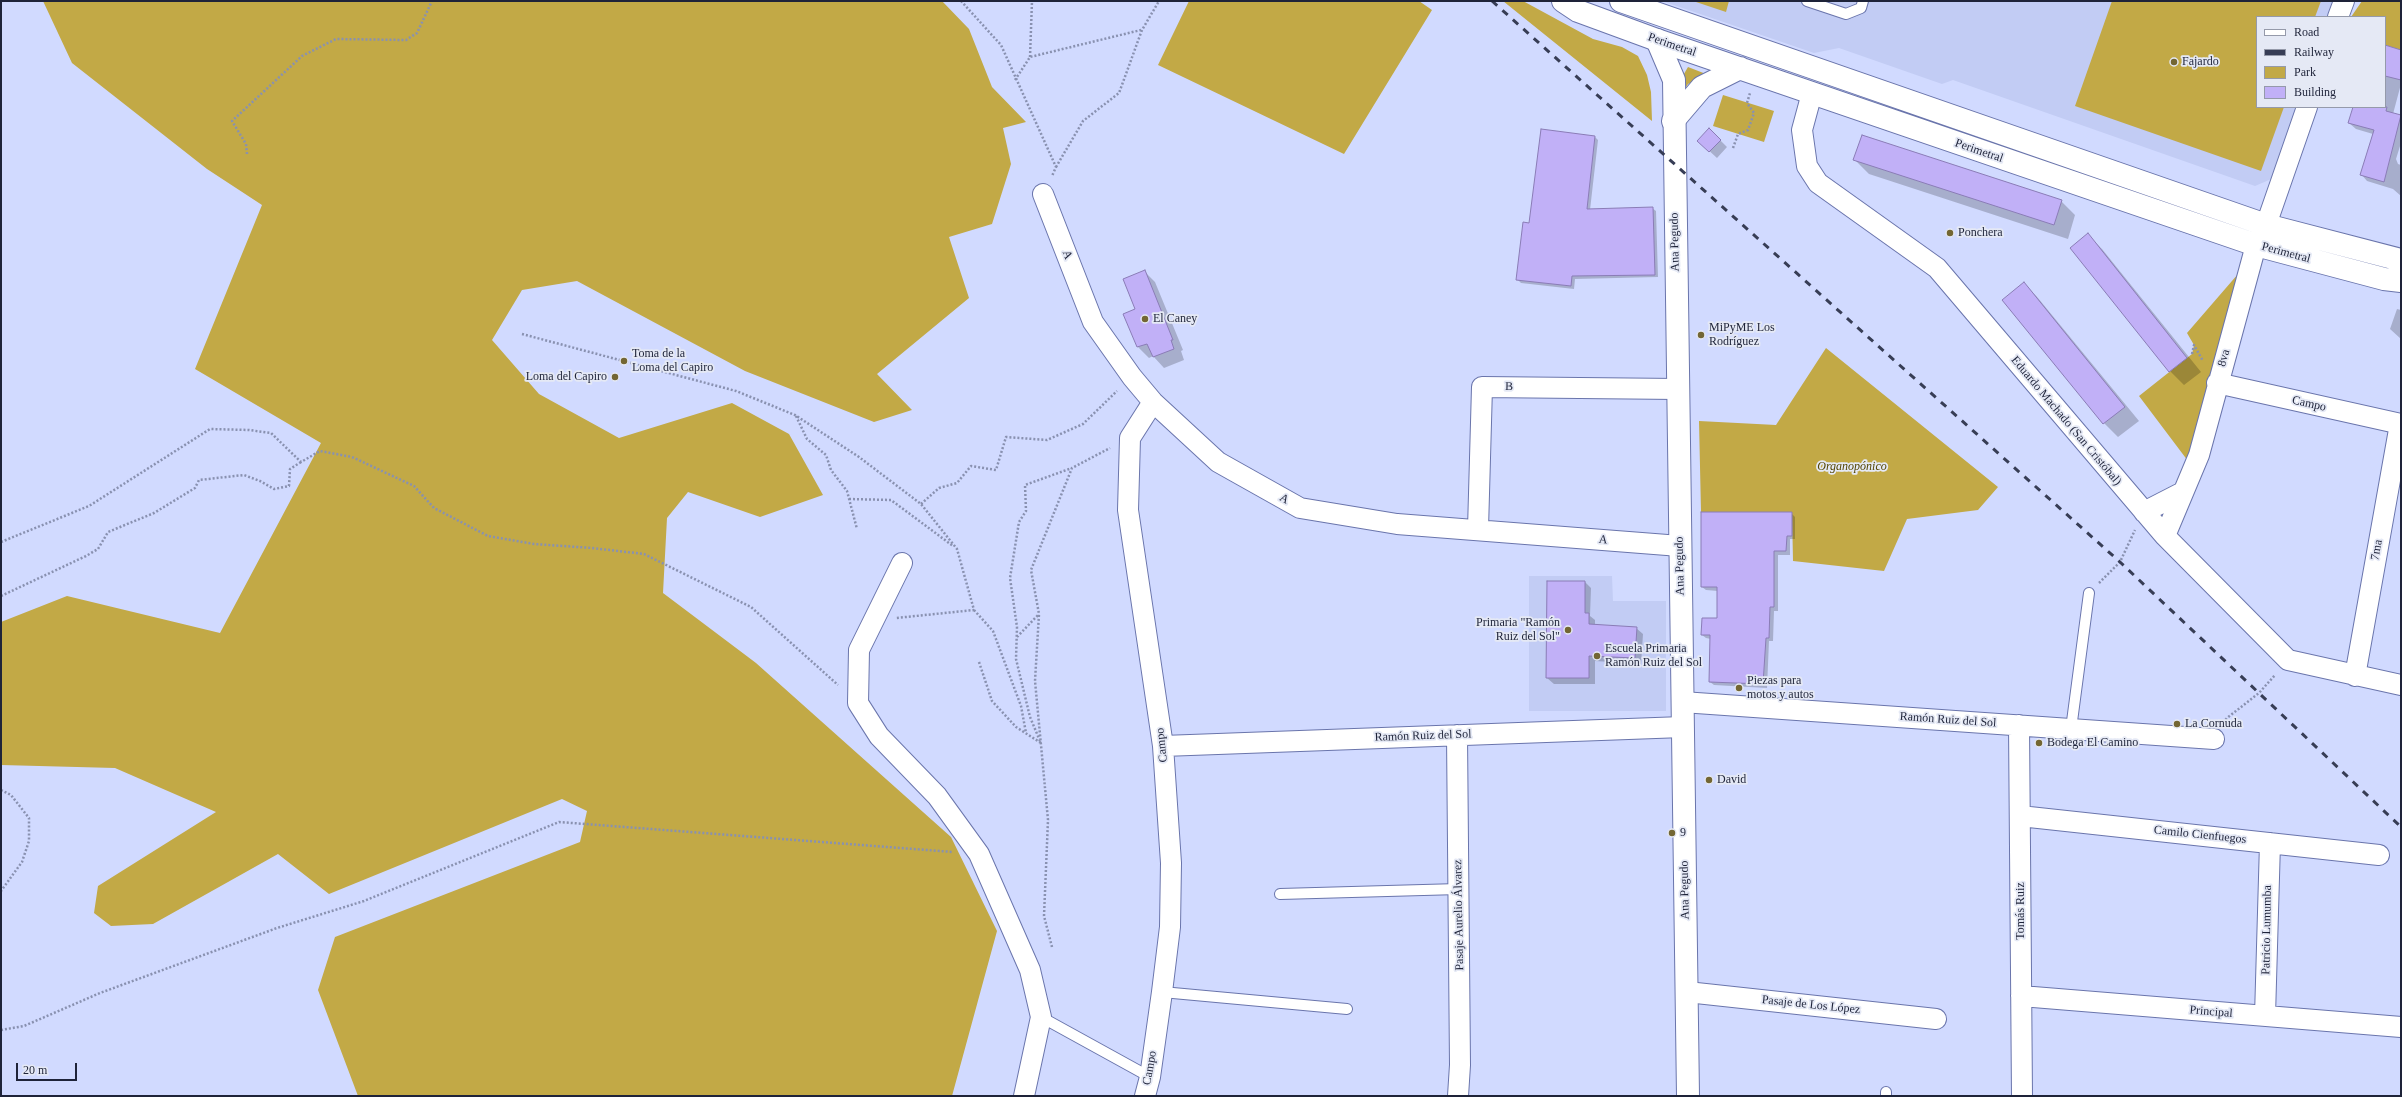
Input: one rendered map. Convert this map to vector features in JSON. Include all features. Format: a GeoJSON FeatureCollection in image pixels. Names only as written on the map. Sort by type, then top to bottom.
{"type":"FeatureCollection","features":[{"type":"Feature","properties":{"kind":"main road","name":"Perimetral"},"geometry":{"type":"LineString","coordinates":[[1563,1],[1578,11],[1657,40],[2256,245],[2384,279],[2401,281]]}},
{"type":"Feature","properties":{"kind":"main road","name":"Perimetral"},"geometry":{"type":"LineString","coordinates":[[1623,2],[2266,225],[2401,260]]}},
{"type":"Feature","properties":{"kind":"main road"},"geometry":{"type":"LineString","coordinates":[[1623,2],[1657,40]]}},
{"type":"Feature","properties":{"kind":"main road","name":"Ana Pegudo"},"geometry":{"type":"LineString","coordinates":[[1657,40],[1674,80],[1688,1096]]}},
{"type":"Feature","properties":{"kind":"main road"},"geometry":{"type":"LineString","coordinates":[[1674,80],[1692,52],[1733,40]]}},
{"type":"Feature","properties":{"kind":"main road"},"geometry":{"type":"LineString","coordinates":[[1674,121],[1702,87],[1740,68]]}},
{"type":"Feature","properties":{"kind":"street"},"geometry":{"type":"LineString","coordinates":[[2338,16],[2344,1]]}},
{"type":"Feature","properties":{"kind":"street","name":"Eduardo Machado (San Cristóbal)"},"geometry":{"type":"LineString","coordinates":[[1812,93],[1802,130],[1807,166],[1818,183],[1937,268],[2165,536],[2288,660]]}},
{"type":"Feature","properties":{"kind":"street","name":"8va"},"geometry":{"type":"LineString","coordinates":[[2165,536],[2199,455],[2217,383],[2256,245],[2266,225],[2307,108]]}},
{"type":"Feature","properties":{"kind":"street","name":"A"},"geometry":{"type":"LineString","coordinates":[[1043,194],[1093,322],[1132,377],[1153,402],[1218,462],[1300,508],[1397,524],[1478,529],[1680,546]]}},
{"type":"Feature","properties":{"kind":"street","name":"Campo"},"geometry":{"type":"LineString","coordinates":[[2217,383],[2400,424]]}},
{"type":"Feature","properties":{"kind":"street","name":"B"},"geometry":{"type":"LineString","coordinates":[[1478,529],[1482,387],[1678,389]]}},
{"type":"Feature","properties":{"kind":"street"},"geometry":{"type":"LineString","coordinates":[[1130,438],[1153,402]]}},
{"type":"Feature","properties":{"kind":"street","name":"7ma"},"geometry":{"type":"LineString","coordinates":[[2355,676],[2400,424]]}},
{"type":"Feature","properties":{"kind":"street","name":"Campo"},"geometry":{"type":"LineString","coordinates":[[1130,438],[1128,510],[1163,746],[1172,863],[1170,926],[1162,992],[1147,1087]]}},
{"type":"Feature","properties":{"kind":"street"},"geometry":{"type":"LineString","coordinates":[[2144,512],[2184,492]]}},
{"type":"Feature","properties":{"kind":"street"},"geometry":{"type":"LineString","coordinates":[[902,563],[859,650],[858,703],[879,736],[937,796],[979,854],[1030,970],[1042,1017],[1024,1096]]}},
{"type":"Feature","properties":{"kind":"street"},"geometry":{"type":"LineString","coordinates":[[2288,660],[2401,685]]}},
{"type":"Feature","properties":{"kind":"street","name":"Ramón Ruiz del Sol"},"geometry":{"type":"LineString","coordinates":[[1682,702],[2214,739]]}},
{"type":"Feature","properties":{"kind":"street","name":"Tomás Ruiz"},"geometry":{"type":"LineString","coordinates":[[2019,725],[2022,1096]]}},
{"type":"Feature","properties":{"kind":"street","name":"Ramón Ruiz del Sol"},"geometry":{"type":"LineString","coordinates":[[1163,746],[1683,727]]}},
{"type":"Feature","properties":{"kind":"street","name":"Pasaje Aurelio Álvarez"},"geometry":{"type":"LineString","coordinates":[[1457,735],[1459,889],[1458,1096]]}},
{"type":"Feature","properties":{"kind":"street","name":"Camilo Cienfuegos"},"geometry":{"type":"LineString","coordinates":[[2020,816],[2379,856]]}},
{"type":"Feature","properties":{"kind":"street","name":"Patricio Lumumba"},"geometry":{"type":"LineString","coordinates":[[2266,1016],[2270,843]]}},
{"type":"Feature","properties":{"kind":"street","name":"Pasaje de Los López"},"geometry":{"type":"LineString","coordinates":[[1686,992],[1936,1019]]}},
{"type":"Feature","properties":{"kind":"street","name":"Principal"},"geometry":{"type":"LineString","coordinates":[[2021,996],[2401,1027]]}},
{"type":"Feature","properties":{"kind":"lane"},"geometry":{"type":"LineString","coordinates":[[1807,1],[1846,14],[1861,8],[1863,1]]}},
{"type":"Feature","properties":{"kind":"lane"},"geometry":{"type":"LineString","coordinates":[[2071,729],[2089,593]]}},
{"type":"Feature","properties":{"kind":"lane"},"geometry":{"type":"LineString","coordinates":[[1280,894],[1459,889]]}},
{"type":"Feature","properties":{"kind":"lane"},"geometry":{"type":"LineString","coordinates":[[1162,992],[1347,1009]]}},
{"type":"Feature","properties":{"kind":"lane"},"geometry":{"type":"LineString","coordinates":[[1042,1017],[1147,1087]]}},
{"type":"Feature","properties":{"kind":"path"},"geometry":{"type":"LineString","coordinates":[[247,154],[246,144],[232,121],[302,56],[336,39],[406,40],[417,33],[432,1]]}},
{"type":"Feature","properties":{"kind":"path"},"geometry":{"type":"LineString","coordinates":[[961,1],[1000,45],[1056,167]]}},
{"type":"Feature","properties":{"kind":"path"},"geometry":{"type":"LineString","coordinates":[[1015,80],[1030,57],[1032,1]]}},
{"type":"Feature","properties":{"kind":"path"},"geometry":{"type":"LineString","coordinates":[[1043,194],[1056,167],[1084,121],[1119,93],[1142,30],[1159,1]]}},
{"type":"Feature","properties":{"kind":"path"},"geometry":{"type":"LineString","coordinates":[[1030,57],[1142,30]]}},
{"type":"Feature","properties":{"kind":"path"},"geometry":{"type":"LineString","coordinates":[[1733,148],[1738,134],[1748,130],[1754,113],[1747,103]]}},
{"type":"Feature","properties":{"kind":"path"},"geometry":{"type":"LineString","coordinates":[[522,334],[736,391],[795,415],[859,457],[920,504],[957,549],[974,610],[993,631],[1021,706],[1026,733]]}},
{"type":"Feature","properties":{"kind":"path"},"geometry":{"type":"LineString","coordinates":[[920,504],[939,488],[958,483],[971,466],[996,470],[1006,437],[1047,440],[1083,424],[1132,377]]}},
{"type":"Feature","properties":{"kind":"path"},"geometry":{"type":"LineString","coordinates":[[795,415],[807,439],[826,456],[831,470],[847,491],[857,529]]}},
{"type":"Feature","properties":{"kind":"path"},"geometry":{"type":"LineString","coordinates":[[1,542],[89,506],[210,429],[248,430],[271,434],[302,462]]}},
{"type":"Feature","properties":{"kind":"path"},"geometry":{"type":"LineString","coordinates":[[1041,743],[1030,717],[1016,659],[1017,637],[1010,578],[1019,522],[1026,511],[1025,485],[1072,468],[1130,438]]}},
{"type":"Feature","properties":{"kind":"path"},"geometry":{"type":"LineString","coordinates":[[1,596],[98,549],[108,532],[154,513],[195,488],[199,480],[244,475],[260,481],[274,489],[289,486],[290,469],[320,451],[352,457],[414,486],[434,508],[488,536],[534,544],[592,548],[644,554],[751,607],[858,703]]}},
{"type":"Feature","properties":{"kind":"path"},"geometry":{"type":"LineString","coordinates":[[1052,947],[1044,916],[1048,820],[1036,681],[1039,614],[1031,570],[1072,468]]}},
{"type":"Feature","properties":{"kind":"path"},"geometry":{"type":"LineString","coordinates":[[849,499],[891,500],[957,549]]}},
{"type":"Feature","properties":{"kind":"path"},"geometry":{"type":"LineString","coordinates":[[2089,593],[2120,562],[2144,512]]}},
{"type":"Feature","properties":{"kind":"path"},"geometry":{"type":"LineString","coordinates":[[874,620],[974,610]]}},
{"type":"Feature","properties":{"kind":"path"},"geometry":{"type":"LineString","coordinates":[[1017,637],[1039,614]]}},
{"type":"Feature","properties":{"kind":"path"},"geometry":{"type":"LineString","coordinates":[[2214,739],[2227,718],[2259,694],[2288,660]]}},
{"type":"Feature","properties":{"kind":"path"},"geometry":{"type":"LineString","coordinates":[[979,662],[992,701],[1016,727],[1041,743]]}},
{"type":"Feature","properties":{"kind":"path"},"geometry":{"type":"LineString","coordinates":[[1,790],[11,795],[29,818],[29,841],[22,862],[1,891]]}},
{"type":"Feature","properties":{"kind":"path"},"geometry":{"type":"LineString","coordinates":[[1,1030],[24,1026],[100,992],[277,928],[364,901],[559,822],[979,854]]}},
{"type":"Feature","properties":{"kind":"shaded area"},"geometry":{"type":"Polygon","coordinates":[[[1662,1],[2337,1],[2332,16],[2256,16],[2256,108],[2301,108],[2276,177],[2255,186],[1953,80],[1942,84],[1839,48],[1814,53],[1662,1]]]}},
{"type":"Feature","properties":{"kind":"shaded area","name":"Escuela Primaria Ramón Ruiz del Sol"},"geometry":{"type":"Polygon","coordinates":[[[1529,576],[1612,576],[1613,601],[1666,601],[1666,711],[1529,711],[1529,576]]]}},
{"type":"Feature","properties":{"kind":"green space"},"geometry":{"type":"Polygon","coordinates":[[[43,1],[942,1],[969,29],[992,87],[1026,122],[1003,128],[1011,164],[992,224],[949,237],[969,298],[877,374],[912,410],[874,422],[745,371],[577,281],[522,290],[492,340],[539,394],[619,438],[732,403],[789,434],[823,495],[760,517],[688,492],[667,518],[663,593],[756,663],[951,837],[997,931],[952,1096],[358,1096],[318,990],[335,937],[580,842],[587,811],[562,799],[329,894],[278,854],[153,924],[111,926],[94,913],[98,886],[216,812],[115,768],[1,765],[1,622],[67,596],[220,633],[321,443],[195,369],[262,205],[207,169],[72,63],[43,1]]]}},
{"type":"Feature","properties":{"kind":"green space"},"geometry":{"type":"Polygon","coordinates":[[[1189,1],[1419,1],[1432,10],[1344,154],[1158,65],[1189,1]]]}},
{"type":"Feature","properties":{"kind":"green space"},"geometry":{"type":"Polygon","coordinates":[[[1503,1],[1523,1],[1593,39],[1622,47],[1638,56],[1647,75],[1651,92],[1652,121],[1503,1]]]}},
{"type":"Feature","properties":{"kind":"green space"},"geometry":{"type":"Polygon","coordinates":[[[1693,1],[1729,1],[1726,12],[1693,1]]]}},
{"type":"Feature","properties":{"kind":"green space","name":"Fajardo"},"geometry":{"type":"Polygon","coordinates":[[[2112,1],[2321,1],[2315,16],[2256,16],[2256,108],[2284,108],[2261,171],[2075,106],[2112,1]]]}},
{"type":"Feature","properties":{"kind":"green space"},"geometry":{"type":"Polygon","coordinates":[[[2362,1],[2401,1],[2401,50],[2386,45],[2386,16],[2352,16],[2362,1]]]}},
{"type":"Feature","properties":{"kind":"green space"},"geometry":{"type":"Polygon","coordinates":[[[1688,67],[1706,74],[1688,84],[1681,95],[1681,79],[1688,67]]]}},
{"type":"Feature","properties":{"kind":"green space"},"geometry":{"type":"Polygon","coordinates":[[[1723,95],[1774,111],[1764,142],[1713,126],[1723,95]]]}},
{"type":"Feature","properties":{"kind":"green space"},"geometry":{"type":"Polygon","coordinates":[[[2238,274],[2188,461],[2139,396],[2192,354],[2194,345],[2187,333],[2238,274]]]}},
{"type":"Feature","properties":{"kind":"green space","name":"Organopónico"},"geometry":{"type":"Polygon","coordinates":[[[1826,348],[1998,487],[1978,510],[1907,519],[1884,571],[1793,561],[1792,512],[1701,512],[1699,421],[1776,425],[1826,348]]]}},
{"type":"Feature","properties":{"kind":"building"},"geometry":{"type":"Polygon","coordinates":[[[2386,45],[2401,50],[2401,80],[2386,76],[2386,45]]]}},
{"type":"Feature","properties":{"kind":"building"},"geometry":{"type":"Polygon","coordinates":[[[2387,107],[2386,111],[2401,115],[2384,182],[2360,175],[2374,130],[2348,123],[2353,108],[2387,107]]]}},
{"type":"Feature","properties":{"kind":"building"},"geometry":{"type":"Polygon","coordinates":[[[1709,128],[1721,140],[1709,152],[1697,141],[1709,128]]]}},
{"type":"Feature","properties":{"kind":"building"},"geometry":{"type":"Polygon","coordinates":[[[1541,129],[1595,136],[1587,209],[1653,207],[1655,275],[1572,276],[1571,286],[1516,280],[1523,222],[1529,223],[1541,129]]]}},
{"type":"Feature","properties":{"kind":"building"},"geometry":{"type":"Polygon","coordinates":[[[1862,135],[2062,200],[2054,225],[1853,160],[1862,135]]]}},
{"type":"Feature","properties":{"kind":"building"},"geometry":{"type":"Polygon","coordinates":[[[2088,233],[2187,358],[2169,372],[2070,248],[2088,233]]]}},
{"type":"Feature","properties":{"kind":"building","name":"El Caney"},"geometry":{"type":"Polygon","coordinates":[[[1145,270],[1173,340],[1171,340],[1174,349],[1153,357],[1147,344],[1137,347],[1123,314],[1135,309],[1123,279],[1145,270]]]}},
{"type":"Feature","properties":{"kind":"building"},"geometry":{"type":"Polygon","coordinates":[[[2024,282],[2125,407],[2103,424],[2002,300],[2024,282]]]}},
{"type":"Feature","properties":{"kind":"building"},"geometry":{"type":"Polygon","coordinates":[[[1701,512],[1792,512],[1792,536],[1787,536],[1786,551],[1774,551],[1774,607],[1770,607],[1769,638],[1766,638],[1763,684],[1709,682],[1710,635],[1701,635],[1702,618],[1717,618],[1717,587],[1701,587],[1701,512]]]}},
{"type":"Feature","properties":{"kind":"building","name":"Primaria \"Ramón Ruiz del Sol\""},"geometry":{"type":"Polygon","coordinates":[[[1547,581],[1585,581],[1585,613],[1589,613],[1589,624],[1637,627],[1635,658],[1589,656],[1589,678],[1546,678],[1547,581]]]}},
{"type":"Feature","properties":{"kind":"railway"},"geometry":{"type":"LineString","coordinates":[[1492,1],[2120,562],[2401,827]]}},
{"type":"Feature","properties":{"kind":"place","name":"Fajardo"},"geometry":{"type":"Point","coordinates":[2174,62]}},
{"type":"Feature","properties":{"kind":"place","name":"Ponchera"},"geometry":{"type":"Point","coordinates":[1950,233]}},
{"type":"Feature","properties":{"kind":"place","name":"El Caney"},"geometry":{"type":"Point","coordinates":[1145,319]}},
{"type":"Feature","properties":{"kind":"place","name":"MiPyME Los Rodríguez"},"geometry":{"type":"Point","coordinates":[1701,335]}},
{"type":"Feature","properties":{"kind":"place","name":"Toma de la Loma del Capiro"},"geometry":{"type":"Point","coordinates":[624,361]}},
{"type":"Feature","properties":{"kind":"place","name":"Loma del Capiro"},"geometry":{"type":"Point","coordinates":[615,377]}},
{"type":"Feature","properties":{"kind":"place","name":"Primaria \"Ramón Ruiz del Sol\""},"geometry":{"type":"Point","coordinates":[1568,630]}},
{"type":"Feature","properties":{"kind":"place","name":"Escuela Primaria Ramón Ruiz del Sol"},"geometry":{"type":"Point","coordinates":[1597,656]}},
{"type":"Feature","properties":{"kind":"place","name":"Piezas para motos y autos"},"geometry":{"type":"Point","coordinates":[1739,688]}},
{"type":"Feature","properties":{"kind":"place","name":"La Cornuda"},"geometry":{"type":"Point","coordinates":[2177,724]}},
{"type":"Feature","properties":{"kind":"place","name":"Bodega El Camino"},"geometry":{"type":"Point","coordinates":[2039,743]}},
{"type":"Feature","properties":{"kind":"place","name":"David"},"geometry":{"type":"Point","coordinates":[1709,780]}},
{"type":"Feature","properties":{"kind":"place","name":"9"},"geometry":{"type":"Point","coordinates":[1672,833]}}]}
